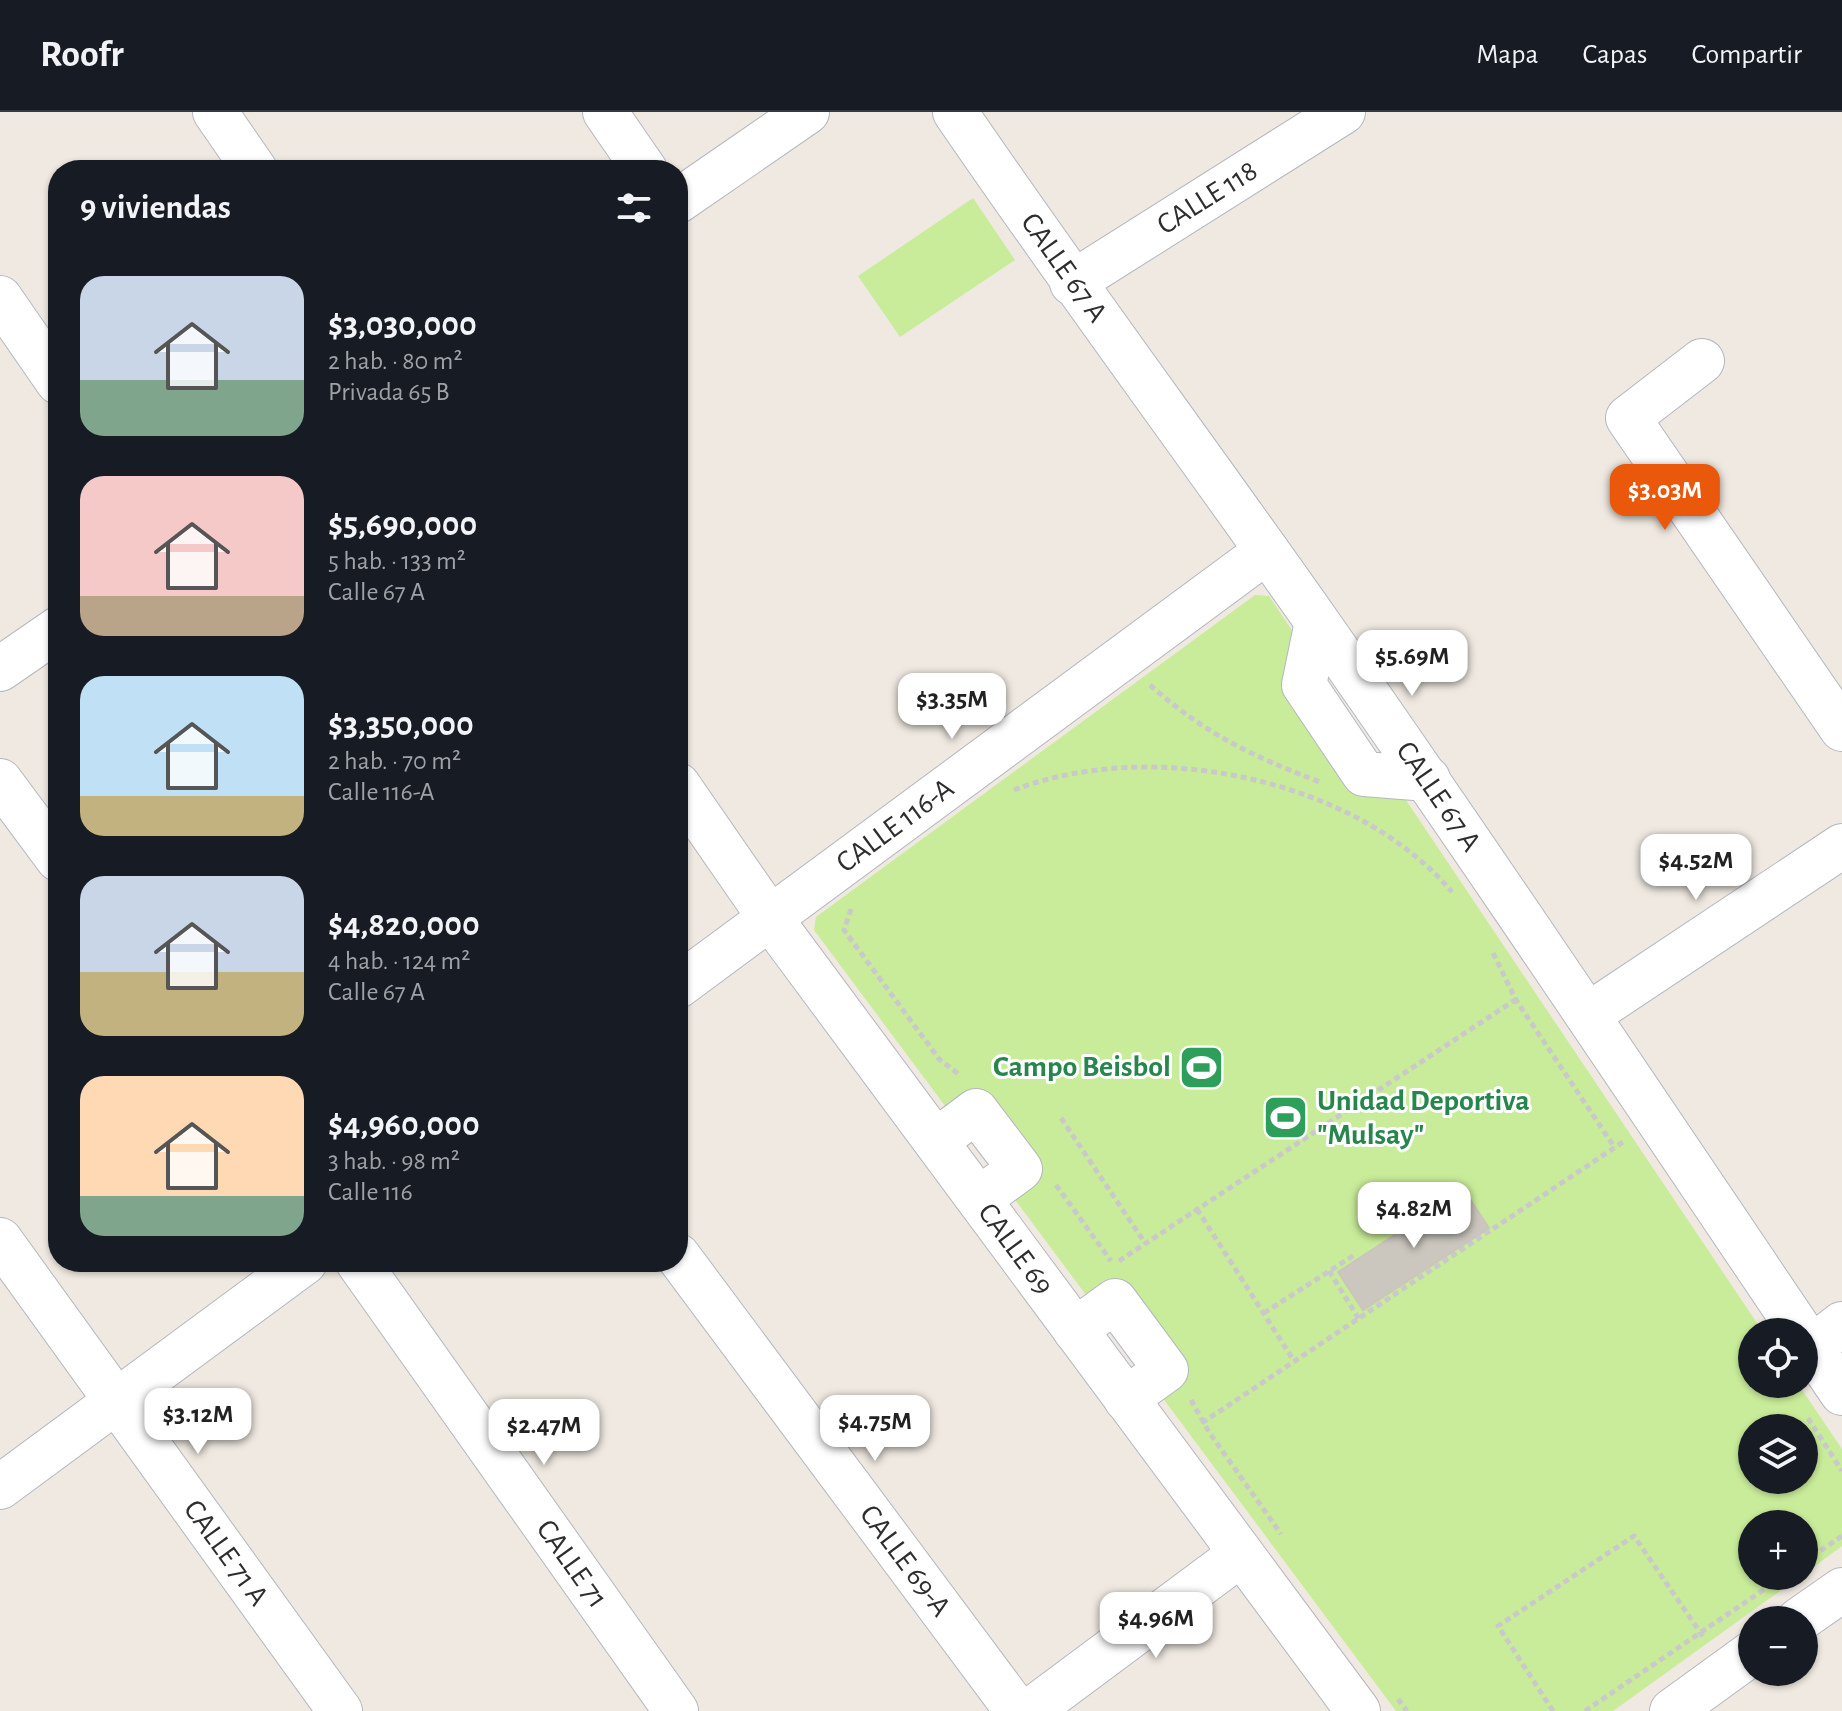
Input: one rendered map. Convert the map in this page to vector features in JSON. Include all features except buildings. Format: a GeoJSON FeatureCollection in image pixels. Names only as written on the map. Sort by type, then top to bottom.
{"type":"FeatureCollection","features":[{"type":"Feature","properties":{"kind":"street"},"geometry":{"type":"LineString","coordinates":[[215,112],[248,160]]}},
{"type":"Feature","properties":{"kind":"street"},"geometry":{"type":"LineString","coordinates":[[605,112],[638,160]]}},
{"type":"Feature","properties":{"kind":"street"},"geometry":{"type":"LineString","coordinates":[[688,194],[807,112]]}},
{"type":"Feature","properties":{"kind":"street","name":"CALLE 67 A"},"geometry":{"type":"LineString","coordinates":[[955,112],[1072,283],[1428,779],[1588,1015],[1803,1318]]}},
{"type":"Feature","properties":{"kind":"street","name":"CALLE 118"},"geometry":{"type":"LineString","coordinates":[[1072,283],[1343,112]]}},
{"type":"Feature","properties":{"kind":"street"},"geometry":{"type":"LineString","coordinates":[[0,298],[48,368]]}},
{"type":"Feature","properties":{"kind":"street"},"geometry":{"type":"LineString","coordinates":[[1702,361],[1628,418],[1842,729]]}},
{"type":"Feature","properties":{"kind":"street","name":"CALLE 116-A"},"geometry":{"type":"LineString","coordinates":[[688,979],[1267,551]]}},
{"type":"Feature","properties":{"kind":"street"},"geometry":{"type":"LineString","coordinates":[[0,669],[48,636]]}},
{"type":"Feature","properties":{"kind":"street"},"geometry":{"type":"LineString","coordinates":[[0,781],[48,846]]}},
{"type":"Feature","properties":{"kind":"street","name":"CALLE 69"},"geometry":{"type":"LineString","coordinates":[[688,799],[770,918],[1241,1554],[1373,1698]]}},
{"type":"Feature","properties":{"kind":"street"},"geometry":{"type":"LineString","coordinates":[[1588,1015],[1842,846]]}},
{"type":"Feature","properties":{"kind":"street","name":"CALLE 71 A"},"geometry":{"type":"LineString","coordinates":[[0,1240],[340,1711]]}},
{"type":"Feature","properties":{"kind":"street","name":"CALLE 69-A"},"geometry":{"type":"LineString","coordinates":[[688,1269],[1017,1711]]}},
{"type":"Feature","properties":{"kind":"street"},"geometry":{"type":"LineString","coordinates":[[0,1487],[291,1272]]}},
{"type":"Feature","properties":{"kind":"street","name":"CALLE 71"},"geometry":{"type":"LineString","coordinates":[[365,1272],[676,1711]]}},
{"type":"Feature","properties":{"kind":"street","name":"CALLE 67 A"},"geometry":{"type":"LineString","coordinates":[[1818,1341],[1842,1393]]}},
{"type":"Feature","properties":{"kind":"street"},"geometry":{"type":"LineString","coordinates":[[1030,1711],[1241,1554]]}},
{"type":"Feature","properties":{"kind":"street"},"geometry":{"type":"LineString","coordinates":[[1818,1607],[1842,1590]]}},
{"type":"Feature","properties":{"kind":"street"},"geometry":{"type":"LineString","coordinates":[[1672,1711],[1725,1674]]}},
{"type":"Feature","properties":{"kind":"path"},"geometry":{"type":"LineString","coordinates":[[1147,682],[1186,717],[1220,740],[1259,759],[1322,782]]}},
{"type":"Feature","properties":{"kind":"path"},"geometry":{"type":"LineString","coordinates":[[1000,795],[1054,778],[1132,769],[1208,770],[1256,778],[1327,806],[1389,840],[1424,866],[1456,898]]}},
{"type":"Feature","properties":{"kind":"path"},"geometry":{"type":"LineString","coordinates":[[855,895],[844,930],[939,1059],[973,1085]]}},
{"type":"Feature","properties":{"kind":"path"},"geometry":{"type":"LineString","coordinates":[[1489,946],[1516,1000],[1615,1148]]}},
{"type":"Feature","properties":{"kind":"path"},"geometry":{"type":"LineString","coordinates":[[1100,1273],[1528,992]]}},
{"type":"Feature","properties":{"kind":"path"},"geometry":{"type":"LineString","coordinates":[[1061,1118],[1146,1243]]}},
{"type":"Feature","properties":{"kind":"path"},"geometry":{"type":"LineString","coordinates":[[1194,1429],[1639,1132]]}},
{"type":"Feature","properties":{"kind":"path"},"geometry":{"type":"LineString","coordinates":[[1050,1177],[1113,1264]]}},
{"type":"Feature","properties":{"kind":"path"},"geometry":{"type":"LineString","coordinates":[[1197,1209],[1294,1361]]}},
{"type":"Feature","properties":{"kind":"path"},"geometry":{"type":"LineString","coordinates":[[1264,1313],[1356,1254]]}},
{"type":"Feature","properties":{"kind":"path"},"geometry":{"type":"LineString","coordinates":[[1329,1271],[1359,1319]]}},
{"type":"Feature","properties":{"kind":"path"},"geometry":{"type":"LineString","coordinates":[[1189,1389],[1203,1422],[1290,1546]]}},
{"type":"Feature","properties":{"kind":"path"},"geometry":{"type":"LineString","coordinates":[[1802,1409],[1842,1471]]}},
{"type":"Feature","properties":{"kind":"path"},"geometry":{"type":"LineString","coordinates":[[1553,1711],[1498,1626],[1634,1536],[1725,1674]]}},
{"type":"Feature","properties":{"kind":"path"},"geometry":{"type":"LineString","coordinates":[[1818,1552],[1842,1536]]}},
{"type":"Feature","properties":{"kind":"path"},"geometry":{"type":"LineString","coordinates":[[1585,1711],[1763,1590]]}},
{"type":"Feature","properties":{"kind":"path"},"geometry":{"type":"LineString","coordinates":[[1373,1698],[1407,1711]]}},
{"type":"Feature","properties":{"kind":"green space"},"geometry":{"type":"Polygon","coordinates":[[[973,198],[1015,260],[900,337],[858,276],[973,198]]]}},
{"type":"Feature","properties":{"kind":"green space","name":"Unidad Deportiva \"Mulsay\""},"geometry":{"type":"Polygon","coordinates":[[[1255,595],[1269,596],[1754,1318],[1738,1318],[1738,1398],[1807,1398],[1842,1449],[1842,1546],[1818,1564],[1818,1510],[1738,1510],[1738,1590],[1782,1590],[1759,1606],[1738,1606],[1738,1621],[1613,1711],[1396,1711],[814,930],[816,917],[1255,595]]]}},
{"type":"Feature","properties":{"kind":"place","name":"Campo Beisbol"},"geometry":{"type":"Point","coordinates":[1202,1067]}},
{"type":"Feature","properties":{"kind":"place","name":"Unidad Deportiva \"Mulsay\""},"geometry":{"type":"Point","coordinates":[1286,1118]}}]}
